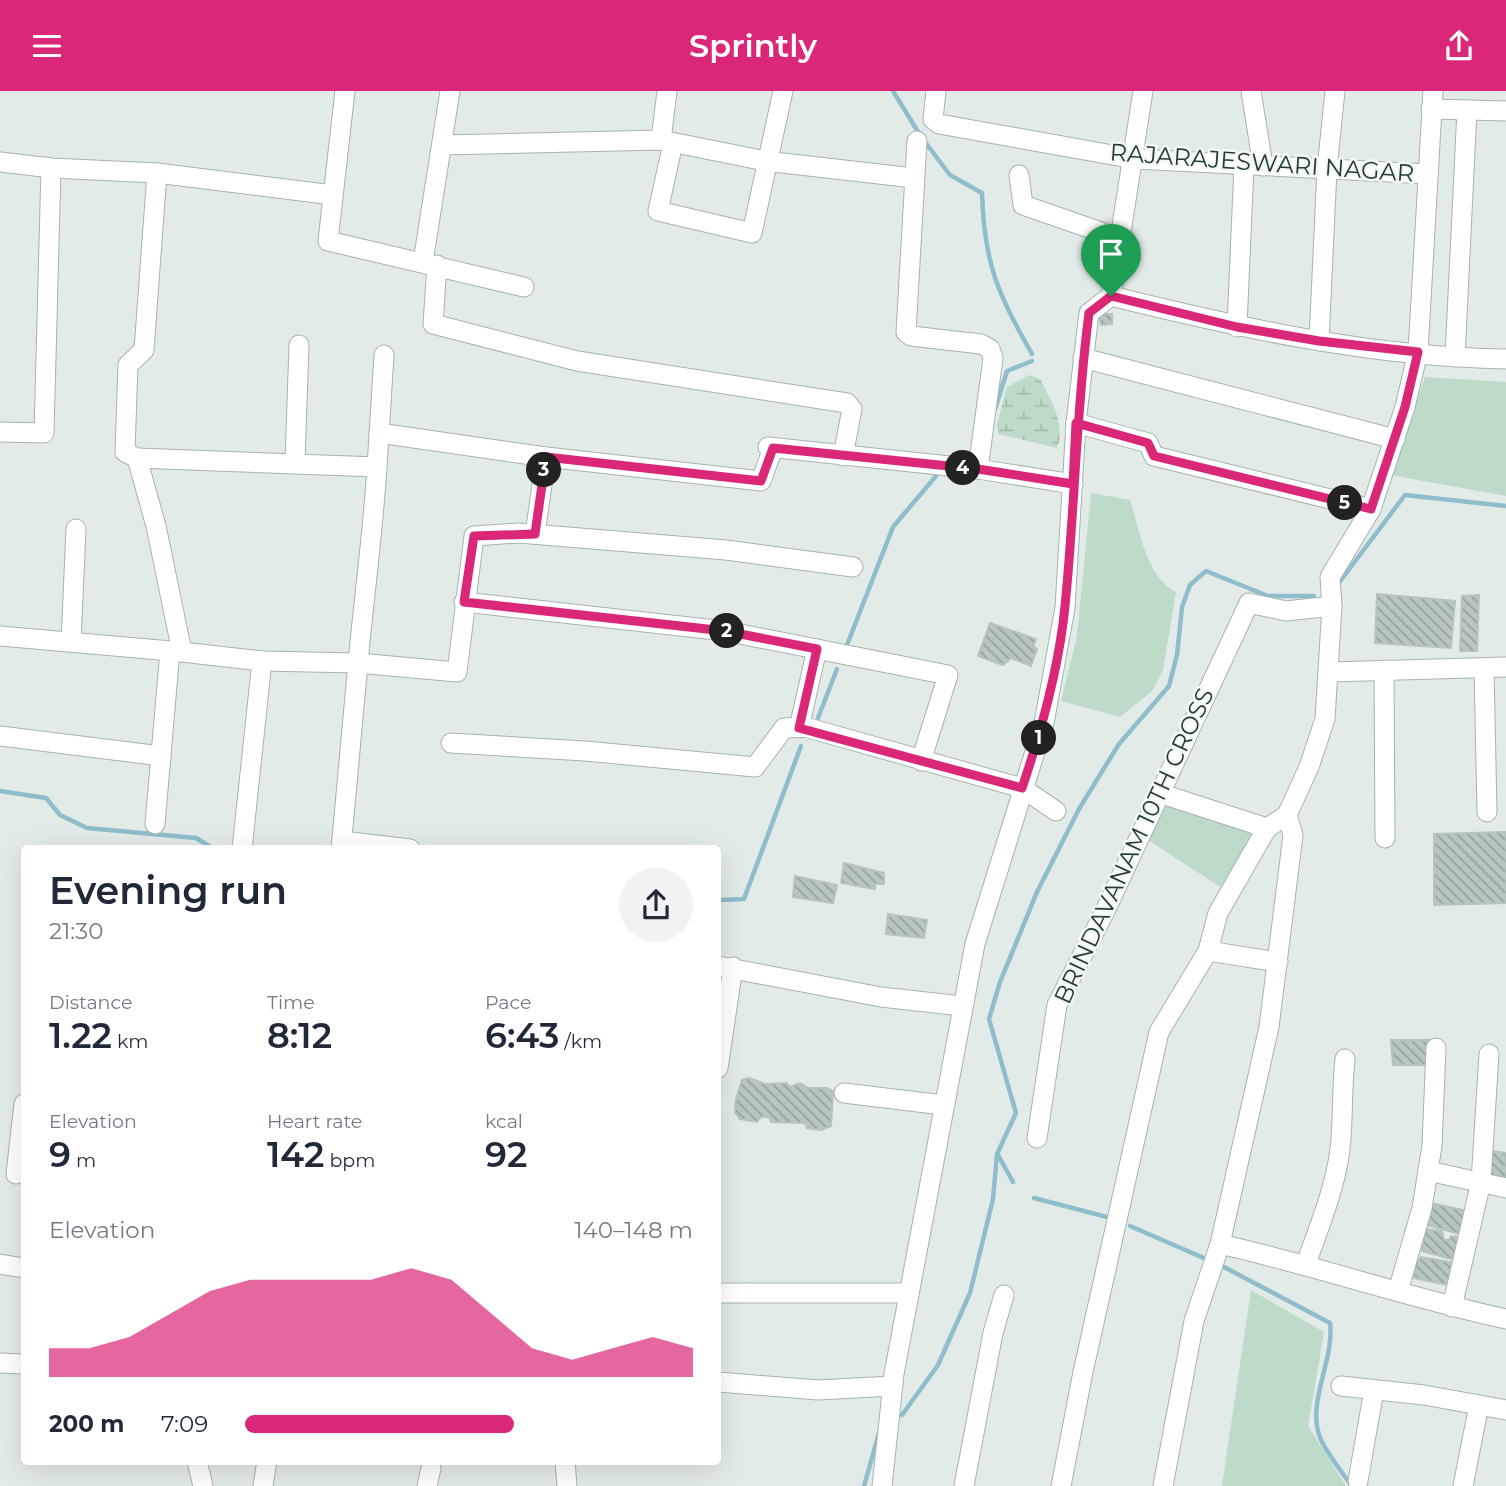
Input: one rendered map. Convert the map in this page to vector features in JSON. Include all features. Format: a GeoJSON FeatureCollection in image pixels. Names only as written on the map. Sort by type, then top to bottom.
{"type":"FeatureCollection","features":[{"type":"Feature","properties":{"kind":"street"},"geometry":{"type":"LineString","coordinates":[[345,91],[328,241],[524,287]]}},
{"type":"Feature","properties":{"kind":"street"},"geometry":{"type":"LineString","coordinates":[[450,91],[430,263],[433,324],[577,361],[848,403],[852,409],[843,456]]}},
{"type":"Feature","properties":{"kind":"street"},"geometry":{"type":"LineString","coordinates":[[667,91],[667,142],[658,211],[752,233],[765,161],[783,91]]}},
{"type":"Feature","properties":{"kind":"street","name":"RAJARAJESWARI NAGAR"},"geometry":{"type":"LineString","coordinates":[[936,91],[933,119],[939,124],[1135,159],[1428,174]]}},
{"type":"Feature","properties":{"kind":"street"},"geometry":{"type":"LineString","coordinates":[[882,1486],[893,1386],[975,944],[1044,723],[1065,608],[1076,423],[1089,313],[1111,296],[1135,159],[1143,91]]}},
{"type":"Feature","properties":{"kind":"street"},"geometry":{"type":"LineString","coordinates":[[1237,327],[1253,165],[1251,91]]}},
{"type":"Feature","properties":{"kind":"street"},"geometry":{"type":"LineString","coordinates":[[1319,341],[1327,169],[1335,91]]}},
{"type":"Feature","properties":{"kind":"street"},"geometry":{"type":"LineString","coordinates":[[1061,1486],[1158,1032],[1208,951],[1218,913],[1267,828],[1287,815],[1309,767],[1325,719],[1332,606],[1330,577],[1371,509],[1395,439],[1418,352],[1432,100],[1467,110],[1506,111]]}},
{"type":"Feature","properties":{"kind":"street"},"geometry":{"type":"LineString","coordinates":[[1455,356],[1467,110]]}},
{"type":"Feature","properties":{"kind":"street"},"geometry":{"type":"LineString","coordinates":[[917,141],[906,332],[911,336],[981,344],[990,349],[993,358],[978,469]]}},
{"type":"Feature","properties":{"kind":"street"},"geometry":{"type":"LineString","coordinates":[[442,145],[667,142],[765,161],[914,178]]}},
{"type":"Feature","properties":{"kind":"street"},"geometry":{"type":"LineString","coordinates":[[0,162],[51,168],[157,173],[333,195]]}},
{"type":"Feature","properties":{"kind":"street"},"geometry":{"type":"LineString","coordinates":[[0,432],[44,433],[51,168]]}},
{"type":"Feature","properties":{"kind":"street"},"geometry":{"type":"LineString","coordinates":[[157,173],[144,350],[128,365],[125,451],[137,459],[295,461],[377,467]]}},
{"type":"Feature","properties":{"kind":"street"},"geometry":{"type":"LineString","coordinates":[[1019,175],[1023,205],[1121,239]]}},
{"type":"Feature","properties":{"kind":"street"},"geometry":{"type":"LineString","coordinates":[[1111,296],[1237,327],[1319,341],[1506,359]]}},
{"type":"Feature","properties":{"kind":"street"},"geometry":{"type":"LineString","coordinates":[[295,461],[299,345]]}},
{"type":"Feature","properties":{"kind":"street"},"geometry":{"type":"LineString","coordinates":[[341,845],[369,544],[374,524],[384,355]]}},
{"type":"Feature","properties":{"kind":"street"},"geometry":{"type":"LineString","coordinates":[[1083,358],[1395,439]]}},
{"type":"Feature","properties":{"kind":"street"},"geometry":{"type":"LineString","coordinates":[[1076,423],[1148,443],[1154,456],[1371,509]]}},
{"type":"Feature","properties":{"kind":"street"},"geometry":{"type":"LineString","coordinates":[[379,433],[546,457],[761,481],[770,448],[978,469],[1073,484]]}},
{"type":"Feature","properties":{"kind":"street"},"geometry":{"type":"LineString","coordinates":[[535,534],[546,457]]}},
{"type":"Feature","properties":{"kind":"street"},"geometry":{"type":"LineString","coordinates":[[137,459],[156,526],[176,651],[161,756],[155,824]]}},
{"type":"Feature","properties":{"kind":"street"},"geometry":{"type":"LineString","coordinates":[[71,642],[76,529]]}},
{"type":"Feature","properties":{"kind":"street"},"geometry":{"type":"LineString","coordinates":[[0,636],[262,661],[358,663],[457,671],[474,536],[535,534],[726,550],[852,567]]}},
{"type":"Feature","properties":{"kind":"street"},"geometry":{"type":"LineString","coordinates":[[464,602],[725,631],[948,674],[921,761]]}},
{"type":"Feature","properties":{"kind":"street","name":"BRINDAVANAM 10TH CROSS"},"geometry":{"type":"LineString","coordinates":[[1037,1138],[1057,1005],[1106,909],[1249,603],[1286,611],[1332,606]]}},
{"type":"Feature","properties":{"kind":"street"},"geometry":{"type":"LineString","coordinates":[[799,728],[817,649]]}},
{"type":"Feature","properties":{"kind":"street"},"geometry":{"type":"LineString","coordinates":[[242,845],[262,661]]}},
{"type":"Feature","properties":{"kind":"street"},"geometry":{"type":"LineString","coordinates":[[1329,671],[1506,667]]}},
{"type":"Feature","properties":{"kind":"street"},"geometry":{"type":"LineString","coordinates":[[1484,668],[1487,812]]}},
{"type":"Feature","properties":{"kind":"street"},"geometry":{"type":"LineString","coordinates":[[1384,670],[1385,838]]}},
{"type":"Feature","properties":{"kind":"street"},"geometry":{"type":"LineString","coordinates":[[451,743],[585,751],[755,767],[784,728],[799,728],[1022,788],[1055,811]]}},
{"type":"Feature","properties":{"kind":"street"},"geometry":{"type":"LineString","coordinates":[[0,736],[161,756]]}},
{"type":"Feature","properties":{"kind":"street"},"geometry":{"type":"LineString","coordinates":[[1159,793],[1267,828]]}},
{"type":"Feature","properties":{"kind":"street"},"geometry":{"type":"LineString","coordinates":[[1163,1486],[1194,1321],[1220,1244],[1269,1027],[1293,835],[1287,815]]}},
{"type":"Feature","properties":{"kind":"street"},"geometry":{"type":"LineString","coordinates":[[1208,951],[1278,962]]}},
{"type":"Feature","properties":{"kind":"street"},"geometry":{"type":"LineString","coordinates":[[721,1024],[725,966],[881,997],[962,1006]]}},
{"type":"Feature","properties":{"kind":"street"},"geometry":{"type":"LineString","coordinates":[[1398,1291],[1422,1208],[1428,1171],[1436,1048]]}},
{"type":"Feature","properties":{"kind":"street"},"geometry":{"type":"LineString","coordinates":[[1452,1307],[1481,1182],[1489,1054]]}},
{"type":"Feature","properties":{"kind":"street"},"geometry":{"type":"LineString","coordinates":[[1306,1264],[1328,1202],[1341,1141],[1340,1095],[1345,1059]]}},
{"type":"Feature","properties":{"kind":"street"},"geometry":{"type":"LineString","coordinates":[[844,1093],[943,1105]]}},
{"type":"Feature","properties":{"kind":"street"},"geometry":{"type":"LineString","coordinates":[[13,1174],[21,1123]]}},
{"type":"Feature","properties":{"kind":"street"},"geometry":{"type":"LineString","coordinates":[[1428,1171],[1506,1188]]}},
{"type":"Feature","properties":{"kind":"street"},"geometry":{"type":"LineString","coordinates":[[1220,1244],[1306,1264],[1370,1285],[1506,1319]]}},
{"type":"Feature","properties":{"kind":"street"},"geometry":{"type":"LineString","coordinates":[[0,1264],[21,1268]]}},
{"type":"Feature","properties":{"kind":"street"},"geometry":{"type":"LineString","coordinates":[[721,1293],[909,1293]]}},
{"type":"Feature","properties":{"kind":"street"},"geometry":{"type":"LineString","coordinates":[[964,1486],[993,1333],[1004,1295]]}},
{"type":"Feature","properties":{"kind":"street"},"geometry":{"type":"LineString","coordinates":[[0,1363],[21,1364]]}},
{"type":"Feature","properties":{"kind":"street"},"geometry":{"type":"LineString","coordinates":[[721,1382],[818,1389],[893,1386]]}},
{"type":"Feature","properties":{"kind":"street"},"geometry":{"type":"LineString","coordinates":[[1341,1386],[1506,1410]]}},
{"type":"Feature","properties":{"kind":"street"},"geometry":{"type":"LineString","coordinates":[[1359,1481],[1374,1389]]}},
{"type":"Feature","properties":{"kind":"street"},"geometry":{"type":"LineString","coordinates":[[1462,1486],[1479,1405]]}},
{"type":"Feature","properties":{"kind":"street"},"geometry":{"type":"LineString","coordinates":[[198,1465],[203,1486]]}},
{"type":"Feature","properties":{"kind":"street"},"geometry":{"type":"LineString","coordinates":[[263,1486],[266,1465]]}},
{"type":"Feature","properties":{"kind":"street"},"geometry":{"type":"LineString","coordinates":[[565,1465],[567,1486]]}},
{"type":"Feature","properties":{"kind":"green space"},"geometry":{"type":"Polygon","coordinates":[[[1029,375],[1040,379],[1053,404],[1060,430],[1057,448],[998,434],[997,424],[1007,387],[1029,375]]]}},
{"type":"Feature","properties":{"kind":"green space"},"geometry":{"type":"Polygon","coordinates":[[[1425,377],[1506,382],[1506,496],[1390,475],[1425,377]]]}},
{"type":"Feature","properties":{"kind":"green space"},"geometry":{"type":"Polygon","coordinates":[[[1091,493],[1130,500],[1151,564],[1166,585],[1176,592],[1163,670],[1153,690],[1120,717],[1061,701],[1077,636],[1091,493]]]}},
{"type":"Feature","properties":{"kind":"green space"},"geometry":{"type":"Polygon","coordinates":[[[1164,801],[1255,832],[1225,890],[1145,838],[1164,801]]]}},
{"type":"Feature","properties":{"kind":"green space"},"geometry":{"type":"Polygon","coordinates":[[[1251,1290],[1324,1332],[1308,1426],[1346,1486],[1222,1486],[1251,1290]]]}},
{"type":"Feature","properties":{"kind":"building"},"geometry":{"type":"Polygon","coordinates":[[[1099,314],[1112,314],[1112,324],[1101,325],[1099,314]]]}},
{"type":"Feature","properties":{"kind":"building"},"geometry":{"type":"Polygon","coordinates":[[[1377,594],[1455,601],[1451,648],[1375,643],[1377,594]]]}},
{"type":"Feature","properties":{"kind":"building"},"geometry":{"type":"Polygon","coordinates":[[[1479,595],[1477,651],[1460,651],[1462,596],[1479,595]]]}},
{"type":"Feature","properties":{"kind":"building"},"geometry":{"type":"Polygon","coordinates":[[[990,623],[1036,639],[1033,646],[1037,649],[1031,666],[1011,658],[1003,665],[978,656],[990,623]]]}},
{"type":"Feature","properties":{"kind":"building"},"geometry":{"type":"Polygon","coordinates":[[[1506,832],[1506,903],[1434,905],[1434,834],[1506,832]]]}},
{"type":"Feature","properties":{"kind":"building"},"geometry":{"type":"Polygon","coordinates":[[[844,863],[884,873],[884,884],[875,884],[875,889],[841,883],[844,863]]]}},
{"type":"Feature","properties":{"kind":"building"},"geometry":{"type":"Polygon","coordinates":[[[795,876],[837,885],[833,903],[793,897],[795,876]]]}},
{"type":"Feature","properties":{"kind":"building"},"geometry":{"type":"Polygon","coordinates":[[[888,914],[927,920],[924,938],[886,934],[888,914]]]}},
{"type":"Feature","properties":{"kind":"building"},"geometry":{"type":"Polygon","coordinates":[[[1391,1040],[1432,1040],[1429,1065],[1393,1065],[1391,1040]]]}},
{"type":"Feature","properties":{"kind":"building"},"geometry":{"type":"Polygon","coordinates":[[[749,1078],[765,1084],[787,1083],[790,1087],[800,1083],[808,1088],[827,1088],[833,1091],[831,1126],[821,1130],[807,1128],[805,1123],[771,1122],[769,1117],[761,1117],[757,1122],[740,1119],[735,1112],[736,1099],[742,1080],[749,1078]]]}},
{"type":"Feature","properties":{"kind":"building"},"geometry":{"type":"Polygon","coordinates":[[[1492,1151],[1506,1153],[1506,1184],[1488,1180],[1492,1151]]]}},
{"type":"Feature","properties":{"kind":"building"},"geometry":{"type":"Polygon","coordinates":[[[1430,1203],[1468,1211],[1460,1234],[1427,1225],[1430,1203]]]}},
{"type":"Feature","properties":{"kind":"building"},"geometry":{"type":"Polygon","coordinates":[[[1425,1229],[1442,1231],[1444,1240],[1449,1240],[1451,1236],[1460,1237],[1455,1260],[1422,1251],[1425,1229]]]}},
{"type":"Feature","properties":{"kind":"building"},"geometry":{"type":"Polygon","coordinates":[[[1421,1257],[1455,1263],[1448,1285],[1413,1278],[1414,1265],[1421,1257]]]}},
{"type":"Feature","properties":{"kind":"waterway"},"geometry":{"type":"LineString","coordinates":[[893,91],[920,135]]}},
{"type":"Feature","properties":{"kind":"waterway"},"geometry":{"type":"LineString","coordinates":[[925,142],[950,175],[982,193],[986,239],[995,278],[1010,314],[1032,354]]}},
{"type":"Feature","properties":{"kind":"waterway"},"geometry":{"type":"LineString","coordinates":[[995,409],[1007,371],[1032,361]]}},
{"type":"Feature","properties":{"kind":"waterway"},"geometry":{"type":"LineString","coordinates":[[847,645],[893,527],[936,476]]}},
{"type":"Feature","properties":{"kind":"waterway"},"geometry":{"type":"LineString","coordinates":[[1338,584],[1405,495],[1506,506]]}},
{"type":"Feature","properties":{"kind":"waterway"},"geometry":{"type":"LineString","coordinates":[[902,1415],[938,1365],[970,1293],[993,1199],[997,1154],[1016,1113],[989,1019],[1000,982],[1037,892],[1079,809],[1119,744],[1169,686],[1177,655],[1182,607],[1190,585],[1206,571],[1268,596],[1314,596]]}},
{"type":"Feature","properties":{"kind":"waterway"},"geometry":{"type":"LineString","coordinates":[[818,718],[837,669]]}},
{"type":"Feature","properties":{"kind":"waterway"},"geometry":{"type":"LineString","coordinates":[[721,900],[744,899],[801,746]]}},
{"type":"Feature","properties":{"kind":"waterway"},"geometry":{"type":"LineString","coordinates":[[0,791],[46,798],[60,815],[87,828],[196,838],[207,845]]}},
{"type":"Feature","properties":{"kind":"waterway"},"geometry":{"type":"LineString","coordinates":[[998,1155],[1013,1182]]}},
{"type":"Feature","properties":{"kind":"waterway"},"geometry":{"type":"LineString","coordinates":[[1034,1198],[1107,1217]]}},
{"type":"Feature","properties":{"kind":"waterway"},"geometry":{"type":"LineString","coordinates":[[1130,1226],[1206,1259]]}},
{"type":"Feature","properties":{"kind":"waterway"},"geometry":{"type":"LineString","coordinates":[[1224,1267],[1330,1323],[1328,1352],[1316,1412],[1317,1426],[1324,1446],[1351,1485]]}},
{"type":"Feature","properties":{"kind":"waterway"},"geometry":{"type":"LineString","coordinates":[[864,1486],[879,1433]]}},
{"type":"Feature","properties":{"kind":"route"},"geometry":{"type":"LineString","coordinates":[[1111,296],[1089,313],[1076,423],[1073,484],[1065,608],[1044,723],[1022,788],[805,727],[799,728],[817,649],[725,631],[464,602],[474,536],[535,534],[546,457],[761,481],[773,448],[978,469],[1073,484],[1076,423],[1148,443],[1154,456],[1188,462],[1371,509],[1405,407],[1418,352],[1319,341],[1237,327],[1111,296]]}}]}
